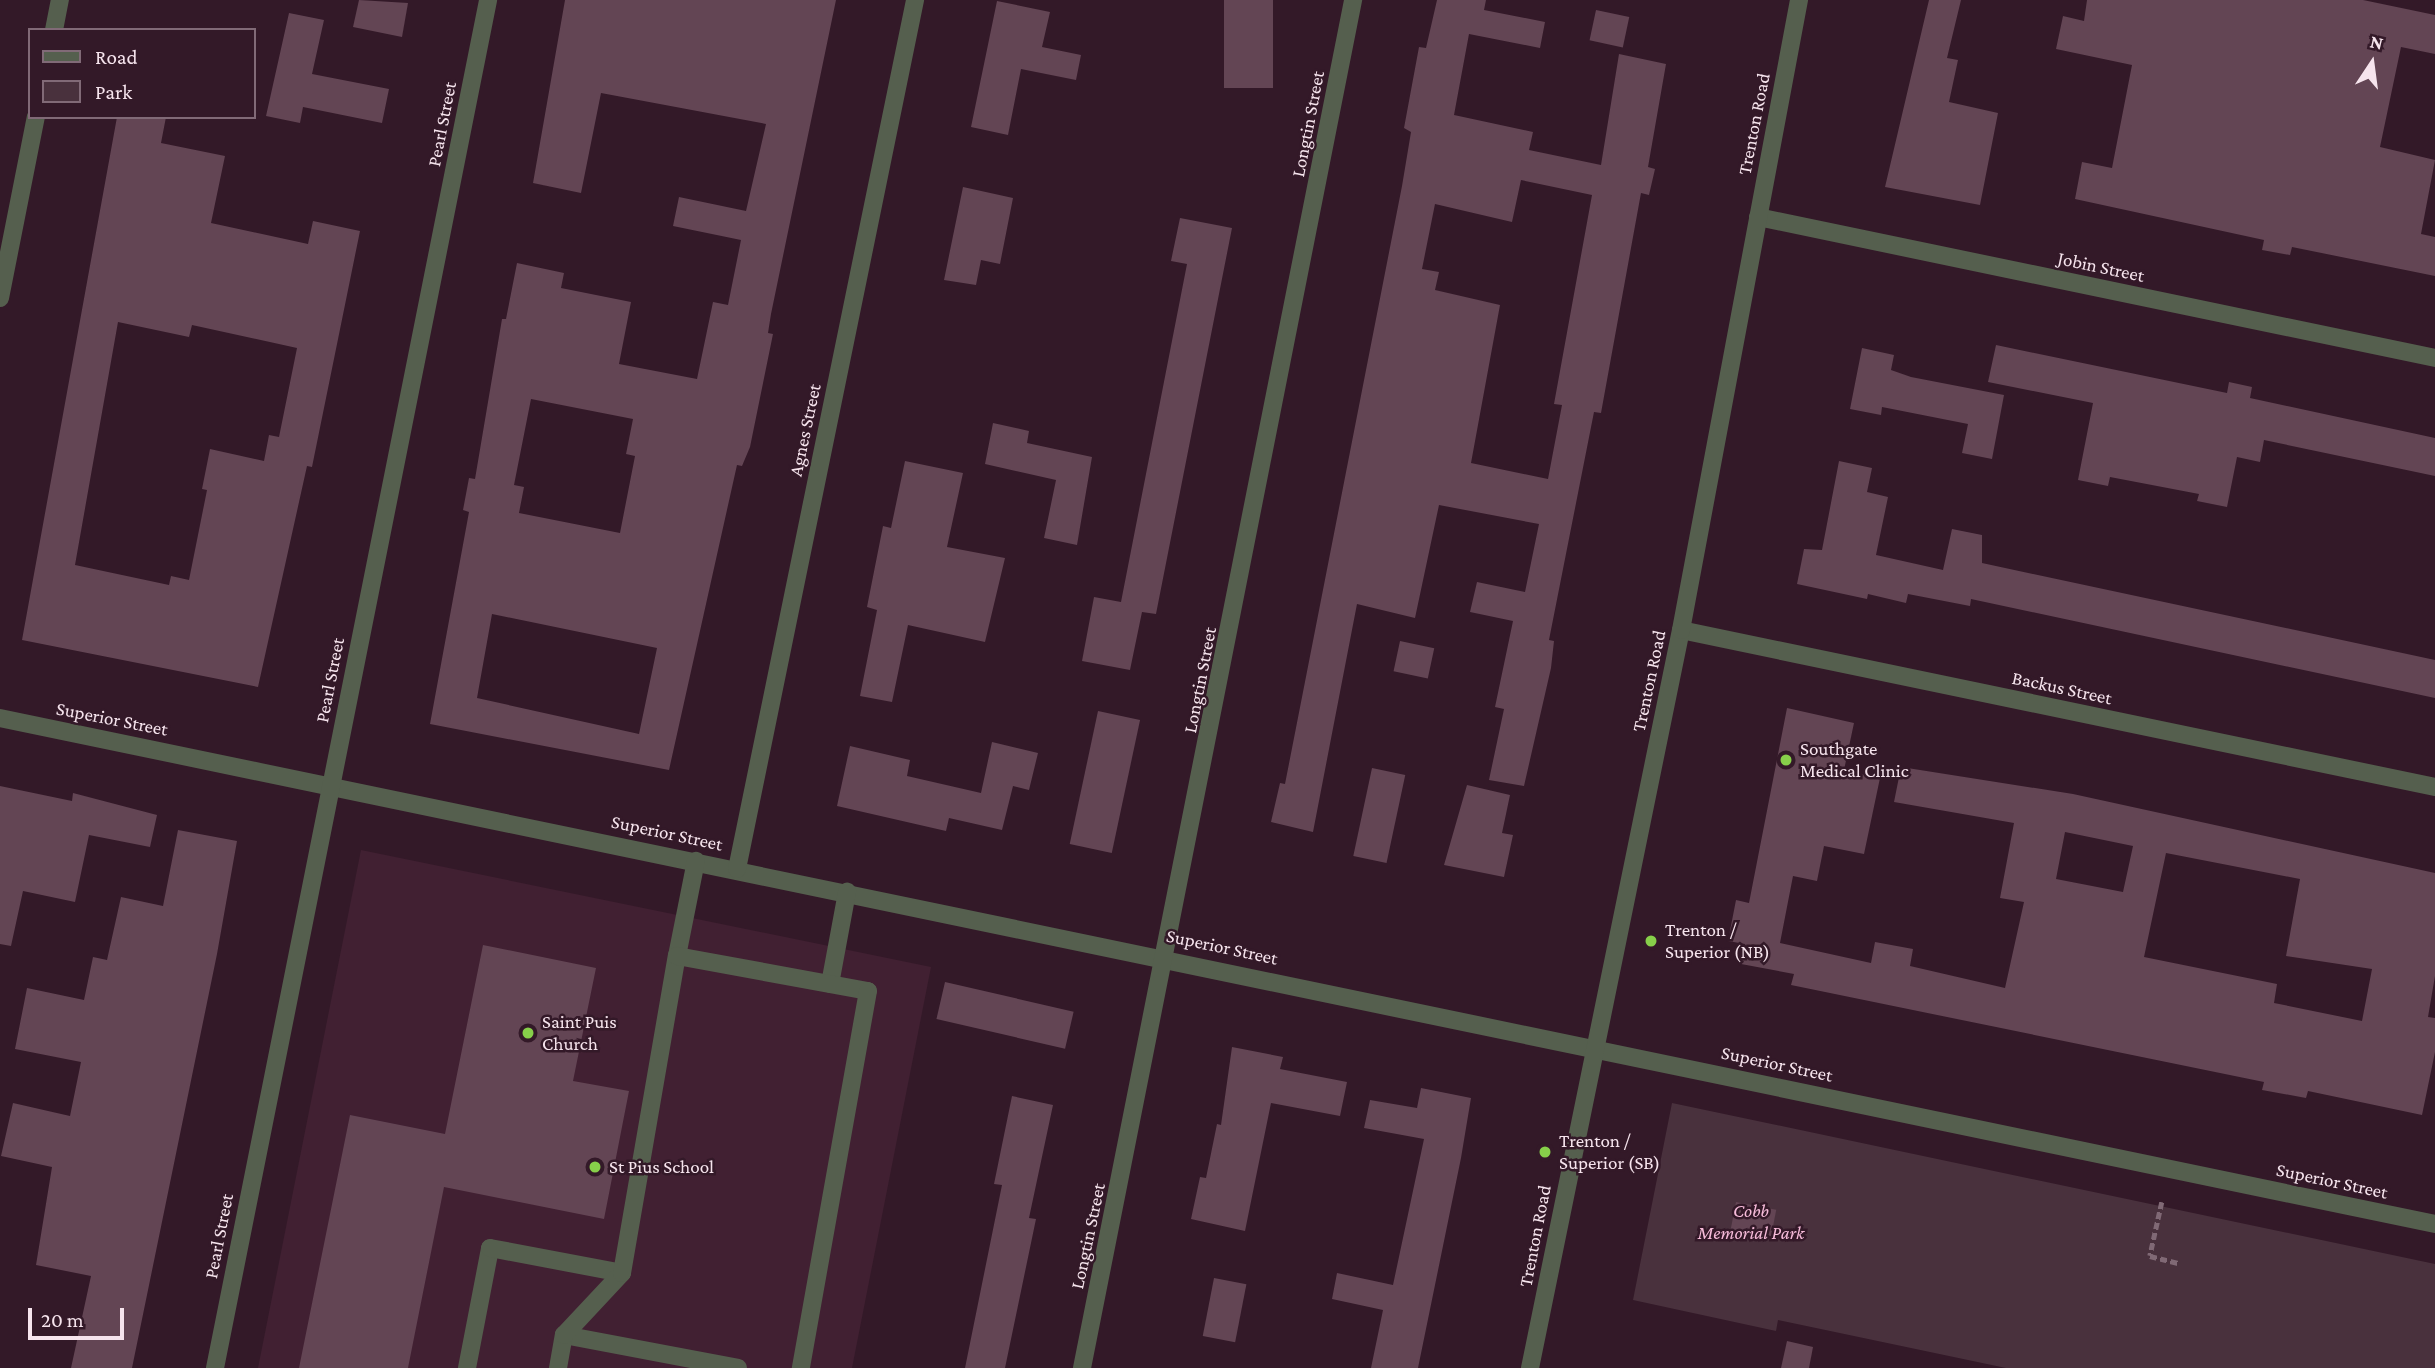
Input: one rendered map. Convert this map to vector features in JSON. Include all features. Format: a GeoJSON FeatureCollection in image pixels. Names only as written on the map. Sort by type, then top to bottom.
{"type":"FeatureCollection","features":[{"type":"Feature","properties":{"kind":"street"},"geometry":{"type":"LineString","coordinates":[[54,28],[60,0]]}},
{"type":"Feature","properties":{"kind":"street","name":"Pearl Street"},"geometry":{"type":"LineString","coordinates":[[215,1368],[488,0]]}},
{"type":"Feature","properties":{"kind":"street","name":"Agnes Street"},"geometry":{"type":"LineString","coordinates":[[737,869],[915,0]]}},
{"type":"Feature","properties":{"kind":"street","name":"Longtin Street"},"geometry":{"type":"LineString","coordinates":[[1082,1368],[1167,957],[1353,0]]}},
{"type":"Feature","properties":{"kind":"street","name":"Trenton Road"},"geometry":{"type":"LineString","coordinates":[[1530,1368],[1681,630],[1799,0]]}},
{"type":"Feature","properties":{"kind":"street"},"geometry":{"type":"LineString","coordinates":[[0,298],[36,119]]}},
{"type":"Feature","properties":{"kind":"street","name":"Jobin Street"},"geometry":{"type":"LineString","coordinates":[[1758,216],[2435,358]]}},
{"type":"Feature","properties":{"kind":"street","name":"Backus Street"},"geometry":{"type":"LineString","coordinates":[[1681,630],[2435,787]]}},
{"type":"Feature","properties":{"kind":"street","name":"Superior Street"},"geometry":{"type":"LineString","coordinates":[[0,718],[1167,957],[2435,1224]]}},
{"type":"Feature","properties":{"kind":"street"},"geometry":{"type":"LineString","coordinates":[[558,1368],[564,1335],[622,1273],[696,861]]}},
{"type":"Feature","properties":{"kind":"street"},"geometry":{"type":"LineString","coordinates":[[830,984],[847,892]]}},
{"type":"Feature","properties":{"kind":"street"},"geometry":{"type":"LineString","coordinates":[[677,956],[868,991],[801,1368]]}},
{"type":"Feature","properties":{"kind":"street"},"geometry":{"type":"LineString","coordinates":[[467,1368],[490,1248],[622,1273]]}},
{"type":"Feature","properties":{"kind":"street"},"geometry":{"type":"LineString","coordinates":[[564,1335],[738,1368]]}},
{"type":"Feature","properties":{"kind":"path"},"geometry":{"type":"LineString","coordinates":[[2162,1202],[2150,1256],[2178,1263]]}},
{"type":"Feature","properties":{"kind":"shaded area","name":"St Pius School"},"geometry":{"type":"Polygon","coordinates":[[[361,850],[931,967],[852,1368],[258,1368],[361,850]]]}},
{"type":"Feature","properties":{"kind":"green space","name":"Cobb Memorial Park"},"geometry":{"type":"Polygon","coordinates":[[[1672,1103],[2435,1264],[2435,1368],[2006,1368],[1778,1320],[1776,1331],[1633,1300],[1672,1103]]]}},
{"type":"Feature","properties":{"kind":"building"},"geometry":{"type":"Polygon","coordinates":[[[359,0],[408,3],[402,37],[353,27],[359,0]]]}},
{"type":"Feature","properties":{"kind":"building"},"geometry":{"type":"Polygon","coordinates":[[[565,0],[836,0],[771,314],[768,333],[773,334],[750,447],[742,466],[737,465],[669,770],[430,724],[469,512],[463,510],[469,478],[475,479],[502,319],[506,319],[517,263],[564,273],[561,288],[631,302],[619,364],[697,379],[713,302],[728,305],[741,240],[673,226],[679,197],[746,211],[766,124],[601,93],[581,193],[533,183],[565,0]],[[531,399],[514,485],[524,487],[519,513],[620,533],[635,456],[626,454],[633,419],[531,399]],[[492,614],[477,698],[639,734],[657,648],[492,614]]]}},
{"type":"Feature","properties":{"kind":"building"},"geometry":{"type":"Polygon","coordinates":[[[1224,0],[1273,0],[1273,88],[1224,88],[1224,0]]]}},
{"type":"Feature","properties":{"kind":"building"},"geometry":{"type":"Polygon","coordinates":[[[1437,0],[1486,0],[1484,10],[1545,22],[1540,48],[1469,34],[1454,115],[1533,132],[1529,150],[1601,165],[1619,54],[1666,64],[1648,167],[1655,169],[1649,195],[1641,193],[1601,413],[1594,412],[1549,640],[1554,641],[1551,668],[1524,786],[1489,780],[1504,709],[1495,707],[1513,621],[1470,612],[1477,582],[1525,592],[1539,524],[1439,505],[1415,618],[1357,604],[1313,832],[1271,822],[1280,783],[1285,784],[1402,186],[1411,132],[1404,128],[1419,47],[1426,48],[1437,0]],[[1521,180],[1512,222],[1435,204],[1422,269],[1439,272],[1435,290],[1500,305],[1471,463],[1548,479],[1562,405],[1554,404],[1592,195],[1521,180]]]}},
{"type":"Feature","properties":{"kind":"building"},"geometry":{"type":"Polygon","coordinates":[[[1929,0],[1961,0],[1947,58],[1958,60],[1949,102],[1998,113],[1980,205],[1885,187],[1929,0]]]}},
{"type":"Feature","properties":{"kind":"building"},"geometry":{"type":"Polygon","coordinates":[[[2087,0],[2363,0],[2435,15],[2435,54],[2401,47],[2380,147],[2435,160],[2421,234],[2435,237],[2435,276],[2292,247],[2290,255],[2262,250],[2264,240],[2075,199],[2082,162],[2112,168],[2132,65],[2056,49],[2063,16],[2084,21],[2087,0]]]}},
{"type":"Feature","properties":{"kind":"building"},"geometry":{"type":"Polygon","coordinates":[[[997,1],[1050,12],[1042,47],[1081,55],[1076,80],[1021,69],[1008,135],[971,127],[997,1]]]}},
{"type":"Feature","properties":{"kind":"building"},"geometry":{"type":"Polygon","coordinates":[[[1596,10],[1629,17],[1623,47],[1590,40],[1596,10]]]}},
{"type":"Feature","properties":{"kind":"building"},"geometry":{"type":"Polygon","coordinates":[[[289,13],[324,20],[312,74],[389,89],[382,123],[303,107],[300,123],[266,116],[289,13]]]}},
{"type":"Feature","properties":{"kind":"building"},"geometry":{"type":"Polygon","coordinates":[[[117,119],[166,119],[161,143],[225,156],[211,223],[308,244],[313,221],[360,231],[312,467],[307,466],[258,687],[22,640],[117,119]],[[118,322],[75,565],[169,585],[171,576],[189,580],[207,490],[202,489],[210,449],[264,461],[269,435],[279,437],[297,348],[192,325],[189,337],[118,322]]]}},
{"type":"Feature","properties":{"kind":"building"},"geometry":{"type":"Polygon","coordinates":[[[963,187],[1013,198],[1000,264],[981,260],[976,285],[944,280],[963,187]]]}},
{"type":"Feature","properties":{"kind":"building"},"geometry":{"type":"Polygon","coordinates":[[[1180,218],[1232,228],[1156,614],[1142,612],[1130,670],[1082,661],[1094,597],[1121,602],[1187,264],[1171,261],[1180,218]]]}},
{"type":"Feature","properties":{"kind":"building"},"geometry":{"type":"Polygon","coordinates":[[[1996,345],[2227,393],[2229,382],[2252,387],[2250,398],[2435,438],[2435,476],[2264,440],[2260,462],[2237,457],[2227,507],[2197,501],[2199,494],[2110,477],[2108,486],[2078,480],[2093,403],[1988,382],[1996,345]]]}},
{"type":"Feature","properties":{"kind":"building"},"geometry":{"type":"Polygon","coordinates":[[[1862,348],[1894,355],[1891,370],[1911,377],[2004,395],[1992,459],[1962,453],[1968,424],[1882,407],[1881,415],[1850,409],[1862,348]]]}},
{"type":"Feature","properties":{"kind":"building"},"geometry":{"type":"Polygon","coordinates":[[[993,423],[1029,431],[1027,443],[1092,457],[1077,545],[1044,538],[1056,480],[985,464],[993,423]]]}},
{"type":"Feature","properties":{"kind":"building"},"geometry":{"type":"Polygon","coordinates":[[[905,461],[963,473],[947,547],[1005,558],[985,642],[908,625],[892,702],[860,696],[877,610],[867,607],[883,526],[891,528],[905,461]]]}},
{"type":"Feature","properties":{"kind":"building"},"geometry":{"type":"Polygon","coordinates":[[[1839,461],[1872,468],[1867,492],[1888,497],[1876,555],[1943,570],[1952,529],[1982,535],[1982,563],[2435,660],[2435,698],[1971,599],[1970,606],[1908,594],[1906,603],[1868,594],[1867,599],[1797,584],[1804,549],[1822,550],[1839,461]]]}},
{"type":"Feature","properties":{"kind":"building"},"geometry":{"type":"Polygon","coordinates":[[[1400,641],[1434,648],[1428,679],[1394,671],[1400,641]]]}},
{"type":"Feature","properties":{"kind":"building"},"geometry":{"type":"Polygon","coordinates":[[[1787,708],[1854,723],[1844,770],[1880,778],[1864,854],[1824,846],[1817,881],[1793,876],[1780,943],[1871,963],[1875,942],[1913,949],[1910,966],[2005,988],[2024,902],[2000,898],[2014,823],[1894,802],[1901,767],[2073,794],[2435,873],[2435,976],[2428,1017],[2435,1018],[2435,1052],[2422,1115],[2308,1091],[2306,1098],[2262,1090],[2264,1082],[1791,985],[1794,974],[1741,964],[1745,944],[1728,941],[1736,900],[1749,903],[1787,708]],[[2065,832],[2056,879],[2123,892],[2133,846],[2065,832]],[[2166,853],[2144,957],[2277,984],[2274,1003],[2362,1021],[2372,969],[2286,956],[2300,879],[2166,853]]]}},
{"type":"Feature","properties":{"kind":"building"},"geometry":{"type":"Polygon","coordinates":[[[1098,711],[1140,720],[1112,853],[1070,844],[1098,711]]]}},
{"type":"Feature","properties":{"kind":"building"},"geometry":{"type":"Polygon","coordinates":[[[992,742],[1038,753],[1029,790],[1013,786],[1002,830],[949,818],[946,831],[837,806],[850,746],[910,760],[907,776],[981,793],[992,742]]]}},
{"type":"Feature","properties":{"kind":"building"},"geometry":{"type":"Polygon","coordinates":[[[1372,768],[1405,775],[1387,863],[1353,856],[1372,768]]]}},
{"type":"Feature","properties":{"kind":"building"},"geometry":{"type":"Polygon","coordinates":[[[1467,785],[1510,795],[1502,833],[1513,835],[1504,877],[1444,865],[1467,785]]]}},
{"type":"Feature","properties":{"kind":"building"},"geometry":{"type":"Polygon","coordinates":[[[0,786],[72,801],[73,793],[157,815],[150,847],[89,835],[75,902],[23,891],[11,946],[0,944],[0,786]]]}},
{"type":"Feature","properties":{"kind":"building"},"geometry":{"type":"Polygon","coordinates":[[[178,830],[237,841],[217,954],[132,1368],[71,1368],[91,1276],[36,1265],[52,1167],[1,1156],[13,1103],[70,1116],[81,1062],[15,1049],[27,988],[84,1000],[93,957],[107,960],[121,897],[163,906],[178,830]]]}},
{"type":"Feature","properties":{"kind":"building"},"geometry":{"type":"Polygon","coordinates":[[[483,945],[596,968],[573,1081],[629,1091],[604,1219],[444,1187],[408,1368],[299,1368],[350,1115],[445,1134],[483,945]]]}},
{"type":"Feature","properties":{"kind":"building"},"geometry":{"type":"Polygon","coordinates":[[[945,982],[1074,1012],[1065,1049],[936,1019],[945,982]]]}},
{"type":"Feature","properties":{"kind":"building"},"geometry":{"type":"Polygon","coordinates":[[[1232,1047],[1283,1057],[1280,1069],[1347,1082],[1340,1116],[1271,1103],[1245,1231],[1191,1219],[1200,1177],[1206,1178],[1217,1124],[1221,1125],[1232,1047]]]}},
{"type":"Feature","properties":{"kind":"building"},"geometry":{"type":"Polygon","coordinates":[[[1421,1088],[1471,1098],[1461,1158],[1418,1368],[1371,1368],[1383,1310],[1332,1299],[1337,1273],[1393,1285],[1424,1139],[1364,1128],[1370,1100],[1417,1108],[1421,1088]]]}},
{"type":"Feature","properties":{"kind":"building"},"geometry":{"type":"Polygon","coordinates":[[[1012,1096],[1053,1105],[1029,1218],[1036,1219],[1005,1368],[965,1368],[1002,1185],[994,1184],[1012,1096]]]}},
{"type":"Feature","properties":{"kind":"building"},"geometry":{"type":"Polygon","coordinates":[[[1736,1202],[1776,1210],[1770,1240],[1730,1232],[1736,1202]]]}},
{"type":"Feature","properties":{"kind":"building"},"geometry":{"type":"Polygon","coordinates":[[[1214,1278],[1246,1284],[1235,1342],[1203,1336],[1214,1278]]]}},
{"type":"Feature","properties":{"kind":"building"},"geometry":{"type":"Polygon","coordinates":[[[1787,1341],[1813,1347],[1809,1368],[1781,1368],[1787,1341]]]}},
{"type":"Feature","properties":{"kind":"place","name":"Southgate Medical Clinic"},"geometry":{"type":"Point","coordinates":[1786,760]}},
{"type":"Feature","properties":{"kind":"place","name":"Trenton / Superior (NB)"},"geometry":{"type":"Point","coordinates":[1651,941]}},
{"type":"Feature","properties":{"kind":"place","name":"Saint Puis Church"},"geometry":{"type":"Point","coordinates":[528,1033]}},
{"type":"Feature","properties":{"kind":"place","name":"Trenton / Superior (SB)"},"geometry":{"type":"Point","coordinates":[1545,1152]}},
{"type":"Feature","properties":{"kind":"place","name":"St Pius School"},"geometry":{"type":"Point","coordinates":[595,1167]}}]}
